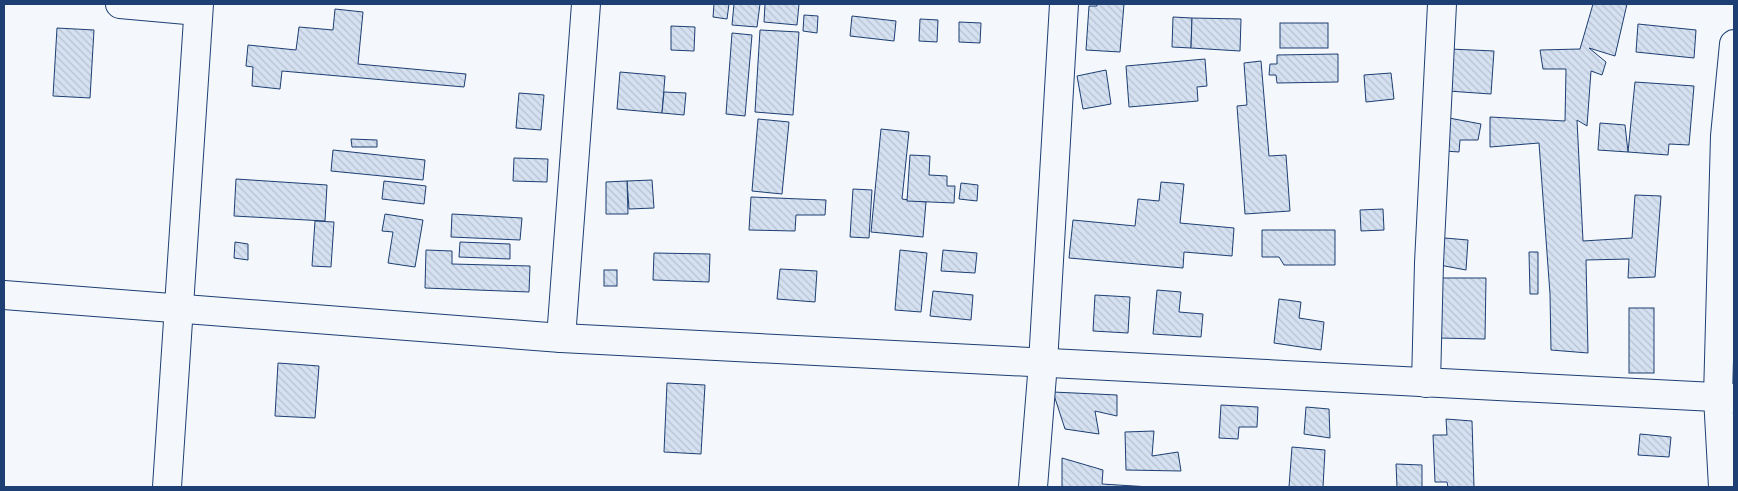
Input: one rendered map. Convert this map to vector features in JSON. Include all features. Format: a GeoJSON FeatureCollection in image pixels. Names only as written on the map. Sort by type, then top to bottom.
{"type":"FeatureCollection","features":[{"type":"Feature","properties":{"kind":"street"},"geometry":{"type":"LineString","coordinates":[[120,4],[198,7],[167,487]]}},
{"type":"Feature","properties":{"kind":"street"},"geometry":{"type":"LineString","coordinates":[[561,338],[586,4]]}},
{"type":"Feature","properties":{"kind":"street"},"geometry":{"type":"LineString","coordinates":[[1033,487],[1043,363],[1064,4]]}},
{"type":"Feature","properties":{"kind":"street"},"geometry":{"type":"LineString","coordinates":[[1426,383],[1429,263],[1442,4]]}},
{"type":"Feature","properties":{"kind":"street"},"geometry":{"type":"LineString","coordinates":[[1723,487],[1726,397],[1725,136],[1734,44]]}},
{"type":"Feature","properties":{"kind":"street"},"geometry":{"type":"LineString","coordinates":[[4,295],[561,338],[1726,397]]}},
{"type":"Feature","properties":{"kind":"building"},"geometry":{"type":"Polygon","coordinates":[[[714,4],[729,4],[727,19],[713,17],[714,4]]]}},
{"type":"Feature","properties":{"kind":"building"},"geometry":{"type":"Polygon","coordinates":[[[734,4],[760,4],[757,27],[732,25],[734,4]]]}},
{"type":"Feature","properties":{"kind":"building"},"geometry":{"type":"Polygon","coordinates":[[[765,4],[799,4],[797,25],[764,22],[765,4]]]}},
{"type":"Feature","properties":{"kind":"building"},"geometry":{"type":"Polygon","coordinates":[[[1097,4],[1124,4],[1120,52],[1086,50],[1089,6],[1097,6],[1097,4]]]}},
{"type":"Feature","properties":{"kind":"building"},"geometry":{"type":"Polygon","coordinates":[[[1593,4],[1627,4],[1615,56],[1589,48],[1606,62],[1602,75],[1591,71],[1587,126],[1577,120],[1583,241],[1632,238],[1635,195],[1661,196],[1655,277],[1628,278],[1629,259],[1586,260],[1588,353],[1551,350],[1550,294],[1539,143],[1490,147],[1490,117],[1565,121],[1566,69],[1543,69],[1540,50],[1580,49],[1593,4]]]}},
{"type":"Feature","properties":{"kind":"building"},"geometry":{"type":"Polygon","coordinates":[[[335,9],[363,12],[358,64],[466,74],[464,87],[282,71],[280,89],[252,86],[253,67],[246,66],[248,45],[296,50],[299,27],[333,30],[335,9]]]}},
{"type":"Feature","properties":{"kind":"building"},"geometry":{"type":"Polygon","coordinates":[[[804,15],[818,16],[817,33],[803,31],[804,15]]]}},
{"type":"Feature","properties":{"kind":"building"},"geometry":{"type":"Polygon","coordinates":[[[852,16],[896,21],[894,41],[850,36],[852,16]]]}},
{"type":"Feature","properties":{"kind":"building"},"geometry":{"type":"Polygon","coordinates":[[[1173,17],[1192,18],[1191,48],[1172,47],[1173,17]]]}},
{"type":"Feature","properties":{"kind":"building"},"geometry":{"type":"Polygon","coordinates":[[[1192,18],[1241,19],[1240,51],[1191,48],[1192,18]]]}},
{"type":"Feature","properties":{"kind":"building"},"geometry":{"type":"Polygon","coordinates":[[[920,19],[938,20],[937,42],[919,41],[920,19]]]}},
{"type":"Feature","properties":{"kind":"building"},"geometry":{"type":"Polygon","coordinates":[[[959,22],[981,23],[980,43],[959,42],[959,22]]]}},
{"type":"Feature","properties":{"kind":"building"},"geometry":{"type":"Polygon","coordinates":[[[1280,23],[1328,23],[1328,48],[1280,48],[1280,23]]]}},
{"type":"Feature","properties":{"kind":"building"},"geometry":{"type":"Polygon","coordinates":[[[1638,24],[1696,30],[1694,58],[1636,52],[1638,24]]]}},
{"type":"Feature","properties":{"kind":"building"},"geometry":{"type":"Polygon","coordinates":[[[671,26],[695,27],[694,51],[671,50],[671,26]]]}},
{"type":"Feature","properties":{"kind":"building"},"geometry":{"type":"Polygon","coordinates":[[[57,28],[94,30],[90,98],[53,96],[57,28]]]}},
{"type":"Feature","properties":{"kind":"building"},"geometry":{"type":"Polygon","coordinates":[[[760,30],[799,32],[793,115],[755,112],[760,30]]]}},
{"type":"Feature","properties":{"kind":"building"},"geometry":{"type":"Polygon","coordinates":[[[732,33],[752,35],[745,116],[726,114],[732,33]]]}},
{"type":"Feature","properties":{"kind":"building"},"geometry":{"type":"Polygon","coordinates":[[[1450,49],[1494,51],[1491,94],[1448,91],[1450,49]]]}},
{"type":"Feature","properties":{"kind":"building"},"geometry":{"type":"Polygon","coordinates":[[[1338,54],[1338,82],[1277,83],[1276,75],[1269,75],[1270,64],[1277,64],[1277,55],[1338,54]]]}},
{"type":"Feature","properties":{"kind":"building"},"geometry":{"type":"Polygon","coordinates":[[[1205,59],[1207,86],[1197,87],[1198,101],[1129,107],[1126,66],[1205,59]]]}},
{"type":"Feature","properties":{"kind":"building"},"geometry":{"type":"Polygon","coordinates":[[[1261,61],[1269,156],[1286,155],[1290,211],[1245,214],[1237,106],[1247,105],[1244,63],[1261,61]]]}},
{"type":"Feature","properties":{"kind":"building"},"geometry":{"type":"Polygon","coordinates":[[[1106,70],[1111,104],[1083,109],[1077,76],[1106,70]]]}},
{"type":"Feature","properties":{"kind":"building"},"geometry":{"type":"Polygon","coordinates":[[[620,72],[665,76],[662,113],[617,109],[620,72]]]}},
{"type":"Feature","properties":{"kind":"building"},"geometry":{"type":"Polygon","coordinates":[[[1391,73],[1394,99],[1366,102],[1364,75],[1391,73]]]}},
{"type":"Feature","properties":{"kind":"building"},"geometry":{"type":"Polygon","coordinates":[[[1635,82],[1694,86],[1689,145],[1669,144],[1668,155],[1628,152],[1635,82]]]}},
{"type":"Feature","properties":{"kind":"building"},"geometry":{"type":"Polygon","coordinates":[[[664,92],[686,93],[684,115],[662,113],[664,92]]]}},
{"type":"Feature","properties":{"kind":"building"},"geometry":{"type":"Polygon","coordinates":[[[519,93],[544,95],[541,130],[516,128],[519,93]]]}},
{"type":"Feature","properties":{"kind":"building"},"geometry":{"type":"Polygon","coordinates":[[[1449,118],[1481,124],[1478,140],[1460,140],[1459,152],[1445,151],[1449,118]]]}},
{"type":"Feature","properties":{"kind":"building"},"geometry":{"type":"Polygon","coordinates":[[[758,119],[789,122],[782,194],[752,191],[758,119]]]}},
{"type":"Feature","properties":{"kind":"building"},"geometry":{"type":"Polygon","coordinates":[[[1600,123],[1625,125],[1628,152],[1598,150],[1600,123]]]}},
{"type":"Feature","properties":{"kind":"building"},"geometry":{"type":"Polygon","coordinates":[[[881,129],[909,132],[902,199],[926,202],[923,237],[871,232],[881,129]]]}},
{"type":"Feature","properties":{"kind":"building"},"geometry":{"type":"Polygon","coordinates":[[[351,139],[377,140],[377,147],[352,147],[351,139]]]}},
{"type":"Feature","properties":{"kind":"building"},"geometry":{"type":"Polygon","coordinates":[[[333,150],[425,160],[423,180],[331,171],[333,150]]]}},
{"type":"Feature","properties":{"kind":"building"},"geometry":{"type":"Polygon","coordinates":[[[910,155],[930,156],[929,175],[947,176],[947,186],[955,186],[954,203],[907,201],[910,155]]]}},
{"type":"Feature","properties":{"kind":"building"},"geometry":{"type":"Polygon","coordinates":[[[514,158],[548,159],[547,182],[513,181],[514,158]]]}},
{"type":"Feature","properties":{"kind":"building"},"geometry":{"type":"Polygon","coordinates":[[[236,179],[327,185],[325,221],[234,216],[236,179]]]}},
{"type":"Feature","properties":{"kind":"building"},"geometry":{"type":"Polygon","coordinates":[[[652,180],[654,208],[629,209],[627,181],[652,180]]]}},
{"type":"Feature","properties":{"kind":"building"},"geometry":{"type":"Polygon","coordinates":[[[384,181],[426,186],[424,204],[382,199],[384,181]]]}},
{"type":"Feature","properties":{"kind":"building"},"geometry":{"type":"Polygon","coordinates":[[[627,181],[628,214],[606,214],[606,182],[627,181]]]}},
{"type":"Feature","properties":{"kind":"building"},"geometry":{"type":"Polygon","coordinates":[[[1161,182],[1184,184],[1180,223],[1234,228],[1232,256],[1184,252],[1183,268],[1069,258],[1073,220],[1135,226],[1138,199],[1159,201],[1161,182]]]}},
{"type":"Feature","properties":{"kind":"building"},"geometry":{"type":"Polygon","coordinates":[[[961,183],[978,185],[977,201],[959,199],[961,183]]]}},
{"type":"Feature","properties":{"kind":"building"},"geometry":{"type":"Polygon","coordinates":[[[853,189],[872,190],[869,238],[850,237],[853,189]]]}},
{"type":"Feature","properties":{"kind":"building"},"geometry":{"type":"Polygon","coordinates":[[[751,197],[826,200],[825,215],[796,215],[795,231],[749,230],[751,197]]]}},
{"type":"Feature","properties":{"kind":"building"},"geometry":{"type":"Polygon","coordinates":[[[1383,209],[1384,230],[1361,231],[1360,210],[1383,209]]]}},
{"type":"Feature","properties":{"kind":"building"},"geometry":{"type":"Polygon","coordinates":[[[385,214],[423,220],[415,267],[388,263],[393,232],[382,231],[385,214]]]}},
{"type":"Feature","properties":{"kind":"building"},"geometry":{"type":"Polygon","coordinates":[[[452,214],[522,218],[520,240],[451,237],[452,214]]]}},
{"type":"Feature","properties":{"kind":"building"},"geometry":{"type":"Polygon","coordinates":[[[315,221],[334,222],[331,267],[312,266],[315,221]]]}},
{"type":"Feature","properties":{"kind":"building"},"geometry":{"type":"Polygon","coordinates":[[[1262,230],[1335,230],[1335,265],[1284,265],[1279,257],[1262,257],[1262,230]]]}},
{"type":"Feature","properties":{"kind":"building"},"geometry":{"type":"Polygon","coordinates":[[[1433,237],[1468,240],[1466,270],[1429,263],[1433,237]]]}},
{"type":"Feature","properties":{"kind":"building"},"geometry":{"type":"Polygon","coordinates":[[[235,242],[248,244],[248,260],[234,258],[235,242]]]}},
{"type":"Feature","properties":{"kind":"building"},"geometry":{"type":"Polygon","coordinates":[[[460,242],[510,244],[510,259],[459,257],[460,242]]]}},
{"type":"Feature","properties":{"kind":"building"},"geometry":{"type":"Polygon","coordinates":[[[426,250],[452,251],[452,264],[530,266],[529,292],[425,288],[426,250]]]}},
{"type":"Feature","properties":{"kind":"building"},"geometry":{"type":"Polygon","coordinates":[[[900,250],[927,253],[921,312],[895,310],[900,250]]]}},
{"type":"Feature","properties":{"kind":"building"},"geometry":{"type":"Polygon","coordinates":[[[943,250],[977,253],[975,273],[941,271],[943,250]]]}},
{"type":"Feature","properties":{"kind":"building"},"geometry":{"type":"Polygon","coordinates":[[[1529,252],[1538,252],[1538,294],[1530,294],[1529,252]]]}},
{"type":"Feature","properties":{"kind":"building"},"geometry":{"type":"Polygon","coordinates":[[[654,253],[710,254],[709,282],[653,280],[654,253]]]}},
{"type":"Feature","properties":{"kind":"building"},"geometry":{"type":"Polygon","coordinates":[[[780,269],[817,271],[815,302],[777,299],[780,269]]]}},
{"type":"Feature","properties":{"kind":"building"},"geometry":{"type":"Polygon","coordinates":[[[604,270],[617,270],[617,286],[604,286],[604,270]]]}},
{"type":"Feature","properties":{"kind":"building"},"geometry":{"type":"Polygon","coordinates":[[[1439,278],[1486,278],[1485,339],[1439,338],[1439,278]]]}},
{"type":"Feature","properties":{"kind":"building"},"geometry":{"type":"Polygon","coordinates":[[[1157,290],[1181,292],[1179,312],[1203,314],[1201,337],[1153,334],[1157,290]]]}},
{"type":"Feature","properties":{"kind":"building"},"geometry":{"type":"Polygon","coordinates":[[[933,291],[973,295],[971,320],[930,316],[933,291]]]}},
{"type":"Feature","properties":{"kind":"building"},"geometry":{"type":"Polygon","coordinates":[[[1095,295],[1130,297],[1128,333],[1093,331],[1095,295]]]}},
{"type":"Feature","properties":{"kind":"building"},"geometry":{"type":"Polygon","coordinates":[[[1279,299],[1301,302],[1299,318],[1324,322],[1321,350],[1274,343],[1279,299]]]}},
{"type":"Feature","properties":{"kind":"building"},"geometry":{"type":"Polygon","coordinates":[[[1629,308],[1654,308],[1654,373],[1629,373],[1629,308]]]}},
{"type":"Feature","properties":{"kind":"building"},"geometry":{"type":"Polygon","coordinates":[[[278,363],[319,366],[315,418],[275,416],[278,363]]]}},
{"type":"Feature","properties":{"kind":"building"},"geometry":{"type":"Polygon","coordinates":[[[667,383],[705,385],[701,454],[664,452],[667,383]]]}},
{"type":"Feature","properties":{"kind":"building"},"geometry":{"type":"Polygon","coordinates":[[[1053,392],[1117,395],[1117,416],[1095,411],[1099,434],[1065,429],[1053,392]]]}},
{"type":"Feature","properties":{"kind":"building"},"geometry":{"type":"Polygon","coordinates":[[[1221,405],[1258,407],[1257,427],[1239,427],[1238,439],[1219,438],[1221,405]]]}},
{"type":"Feature","properties":{"kind":"building"},"geometry":{"type":"Polygon","coordinates":[[[1306,407],[1329,409],[1330,438],[1304,434],[1306,407]]]}},
{"type":"Feature","properties":{"kind":"building"},"geometry":{"type":"Polygon","coordinates":[[[1446,419],[1472,421],[1474,487],[1448,487],[1447,482],[1435,482],[1433,435],[1447,435],[1446,419]]]}},
{"type":"Feature","properties":{"kind":"building"},"geometry":{"type":"Polygon","coordinates":[[[1154,431],[1152,456],[1178,452],[1181,471],[1126,470],[1125,432],[1154,431]]]}},
{"type":"Feature","properties":{"kind":"building"},"geometry":{"type":"Polygon","coordinates":[[[1640,434],[1671,437],[1669,457],[1638,455],[1640,434]]]}},
{"type":"Feature","properties":{"kind":"building"},"geometry":{"type":"Polygon","coordinates":[[[1292,447],[1325,450],[1323,487],[1289,487],[1292,447]]]}},
{"type":"Feature","properties":{"kind":"building"},"geometry":{"type":"Polygon","coordinates":[[[1062,458],[1103,470],[1102,484],[1150,487],[1062,487],[1062,458]]]}},
{"type":"Feature","properties":{"kind":"building"},"geometry":{"type":"Polygon","coordinates":[[[1396,464],[1422,465],[1422,487],[1397,487],[1396,464]]]}}]}
